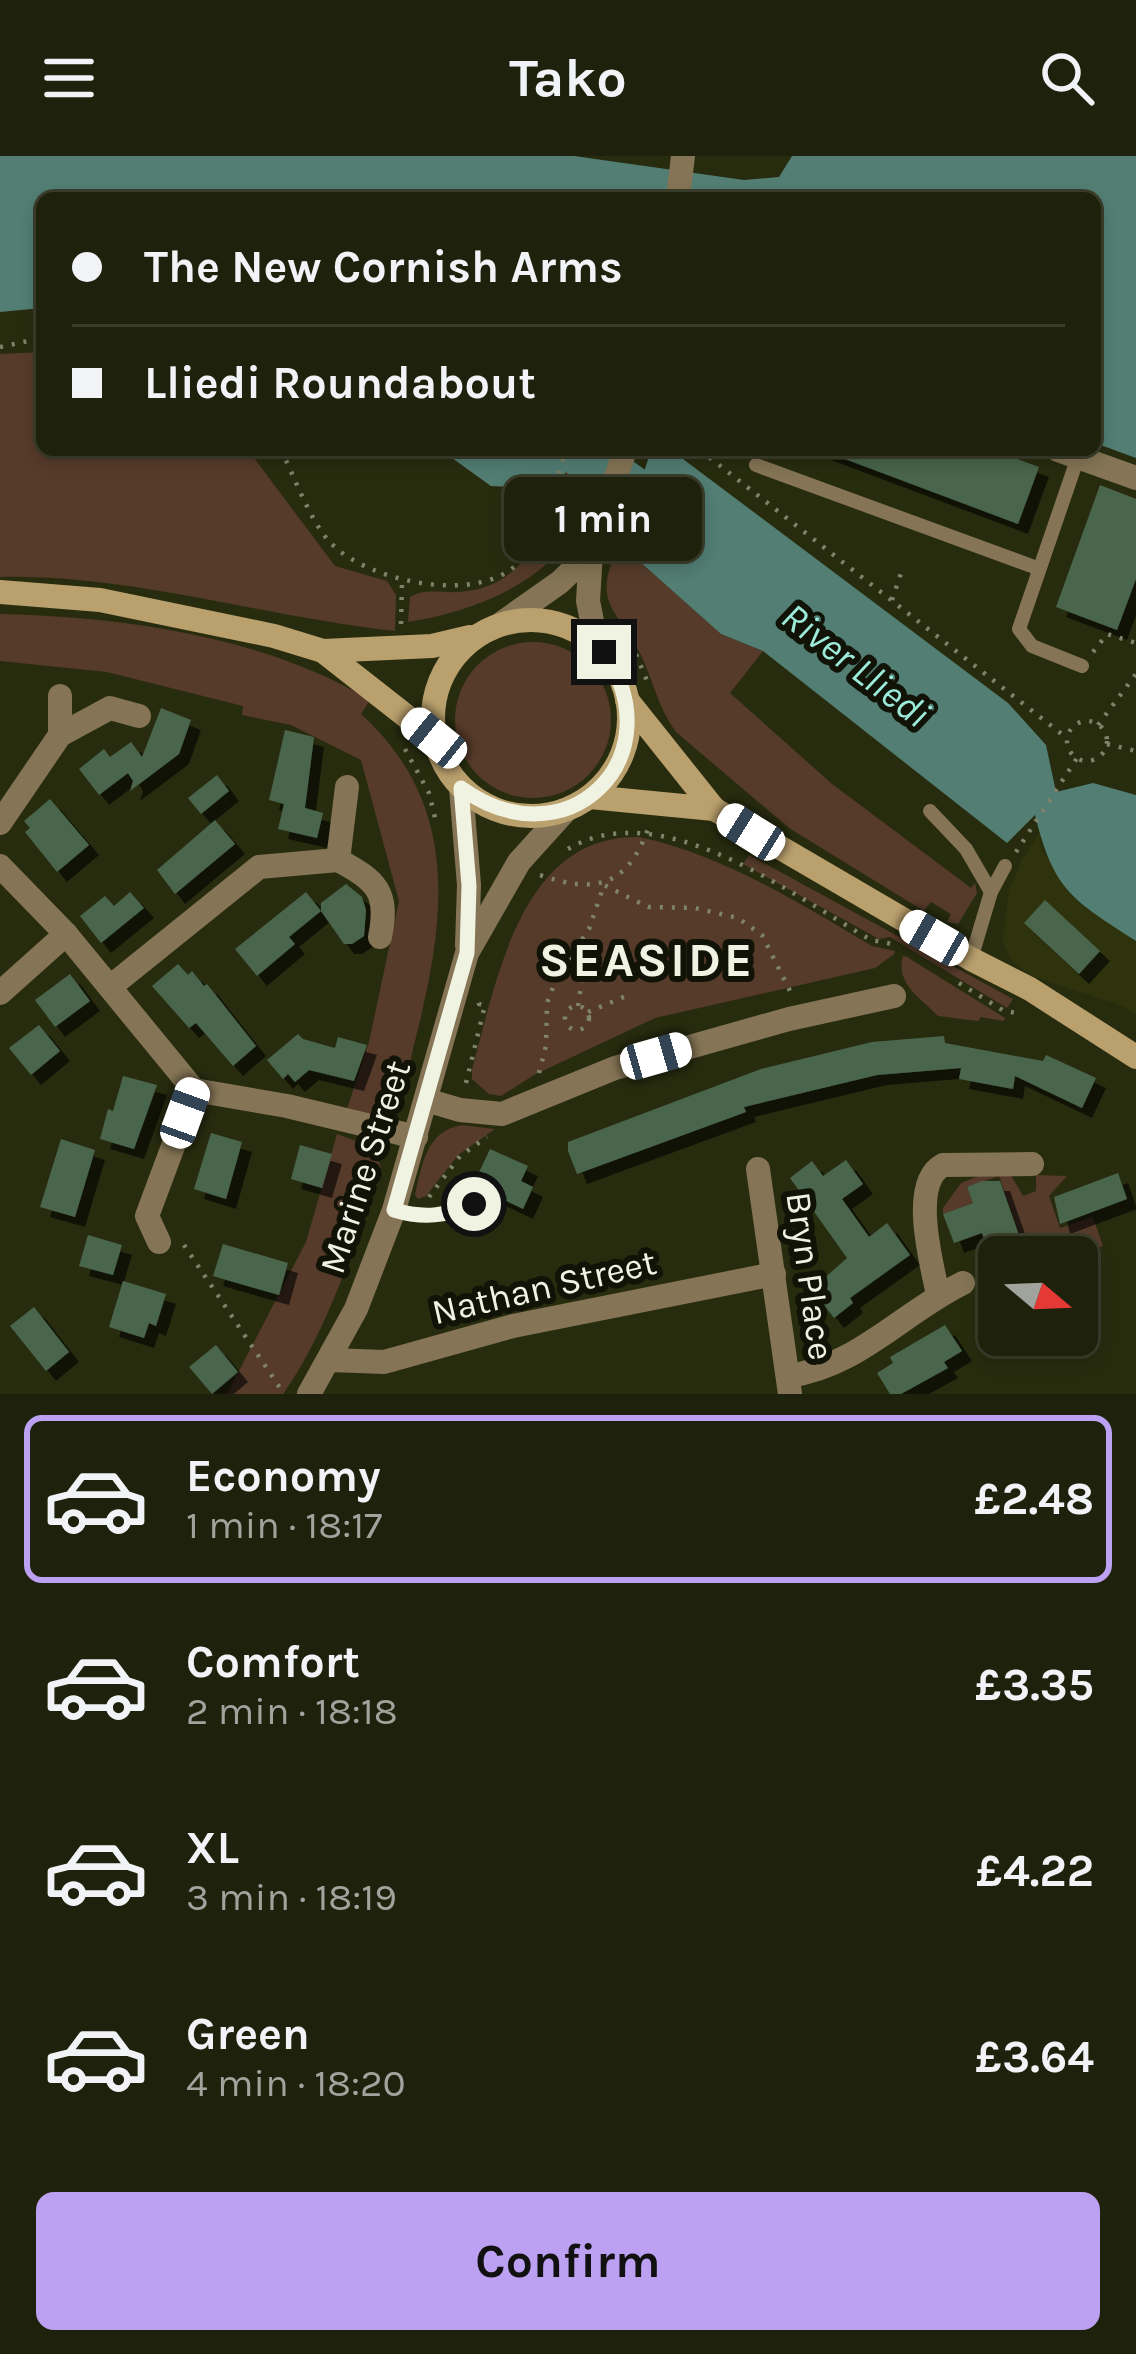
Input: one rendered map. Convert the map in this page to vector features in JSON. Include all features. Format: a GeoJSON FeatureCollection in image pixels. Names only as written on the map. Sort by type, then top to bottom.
{"type":"FeatureCollection","features":[{"type":"Feature","properties":{"kind":"main road"},"geometry":{"type":"LineString","coordinates":[[0,592],[100,599],[323,651],[432,646],[476,636],[502,623],[531,619],[560,624],[597,646],[619,674],[628,700],[623,753],[590,796],[566,810],[539,816],[512,814],[485,805],[461,788],[444,765],[434,738],[433,709],[440,681],[454,656],[476,636]]}},
{"type":"Feature","properties":{"kind":"main road"},"geometry":{"type":"LineString","coordinates":[[323,651],[434,738]]}},
{"type":"Feature","properties":{"kind":"main road"},"geometry":{"type":"LineString","coordinates":[[628,700],[714,809],[1030,989],[1136,1057]]}},
{"type":"Feature","properties":{"kind":"main road"},"geometry":{"type":"LineString","coordinates":[[590,796],[714,809]]}},
{"type":"Feature","properties":{"kind":"street"},"geometry":{"type":"LineString","coordinates":[[678,192],[683,156]]}},
{"type":"Feature","properties":{"kind":"street"},"geometry":{"type":"LineString","coordinates":[[597,646],[588,601],[595,539],[623,456]]}},
{"type":"Feature","properties":{"kind":"street"},"geometry":{"type":"LineString","coordinates":[[1074,456],[1136,478]]}},
{"type":"Feature","properties":{"kind":"street"},"geometry":{"type":"LineString","coordinates":[[502,623],[560,582],[595,539]]}},
{"type":"Feature","properties":{"kind":"street"},"geometry":{"type":"LineString","coordinates":[[60,696],[60,735]]}},
{"type":"Feature","properties":{"kind":"street"},"geometry":{"type":"LineString","coordinates":[[0,823],[60,735],[110,708],[140,716]]}},
{"type":"Feature","properties":{"kind":"street"},"geometry":{"type":"LineString","coordinates":[[338,860],[347,787]]}},
{"type":"Feature","properties":{"kind":"street","name":"Marine Street"},"geometry":{"type":"LineString","coordinates":[[309,1394],[405,1213],[416,1137],[467,953],[469,886],[461,788]]}},
{"type":"Feature","properties":{"kind":"street","name":"Marine Street"},"geometry":{"type":"LineString","coordinates":[[467,953],[519,862],[566,810]]}},
{"type":"Feature","properties":{"kind":"street"},"geometry":{"type":"LineString","coordinates":[[110,987],[259,867],[338,860],[371,878],[386,908],[380,938]]}},
{"type":"Feature","properties":{"kind":"street"},"geometry":{"type":"LineString","coordinates":[[0,866],[66,934],[194,1090],[287,1106],[416,1137]]}},
{"type":"Feature","properties":{"kind":"street"},"geometry":{"type":"LineString","coordinates":[[0,993],[66,934]]}},
{"type":"Feature","properties":{"kind":"street"},"geometry":{"type":"LineString","coordinates":[[426,1100],[460,1110],[502,1114],[615,1068],[894,996]]}},
{"type":"Feature","properties":{"kind":"street"},"geometry":{"type":"LineString","coordinates":[[156,1235],[147,1216],[194,1090]]}},
{"type":"Feature","properties":{"kind":"street"},"geometry":{"type":"LineString","coordinates":[[938,1295],[924,1210],[934,1169],[1032,1164]]}},
{"type":"Feature","properties":{"kind":"street","name":"Bryn Place"},"geometry":{"type":"LineString","coordinates":[[758,1168],[789,1385]]}},
{"type":"Feature","properties":{"kind":"street","name":"Nathan Street"},"geometry":{"type":"LineString","coordinates":[[330,1360],[384,1362],[513,1326],[774,1274]]}},
{"type":"Feature","properties":{"kind":"street"},"geometry":{"type":"LineString","coordinates":[[789,1385],[865,1348],[938,1295],[963,1283]]}},
{"type":"Feature","properties":{"kind":"lane"},"geometry":{"type":"LineString","coordinates":[[1067,456],[1019,629],[1032,646],[1082,666]]}},
{"type":"Feature","properties":{"kind":"lane"},"geometry":{"type":"LineString","coordinates":[[755,466],[1037,568]]}},
{"type":"Feature","properties":{"kind":"lane"},"geometry":{"type":"LineString","coordinates":[[930,811],[966,849],[991,892]]}},
{"type":"Feature","properties":{"kind":"lane"},"geometry":{"type":"LineString","coordinates":[[971,959],[991,892],[1010,860]]}},
{"type":"Feature","properties":{"kind":"lane"},"geometry":{"type":"LineString","coordinates":[[405,1213],[438,1216],[474,1204]]}},
{"type":"Feature","properties":{"kind":"path"},"geometry":{"type":"LineString","coordinates":[[0,347],[36,339]]}},
{"type":"Feature","properties":{"kind":"path"},"geometry":{"type":"LineString","coordinates":[[284,456],[327,539],[359,566],[402,582],[452,585],[492,578],[518,564],[536,536],[564,456]]}},
{"type":"Feature","properties":{"kind":"path"},"geometry":{"type":"LineString","coordinates":[[708,456],[1068,739]]}},
{"type":"Feature","properties":{"kind":"path"},"geometry":{"type":"LineString","coordinates":[[892,600],[903,567]]}},
{"type":"Feature","properties":{"kind":"path"},"geometry":{"type":"LineString","coordinates":[[401,627],[402,582]]}},
{"type":"Feature","properties":{"kind":"path"},"geometry":{"type":"LineString","coordinates":[[619,631],[635,652],[648,683]]}},
{"type":"Feature","properties":{"kind":"path"},"geometry":{"type":"LineString","coordinates":[[1082,666],[1107,634],[1136,643]]}},
{"type":"Feature","properties":{"kind":"path"},"geometry":{"type":"LineString","coordinates":[[1098,725],[1136,674]]}},
{"type":"Feature","properties":{"kind":"path"},"geometry":{"type":"LineString","coordinates":[[1077,724],[1098,725],[1107,744],[1098,758],[1077,758],[1068,739],[1077,724]]}},
{"type":"Feature","properties":{"kind":"path"},"geometry":{"type":"LineString","coordinates":[[1107,744],[1136,752]]}},
{"type":"Feature","properties":{"kind":"path"},"geometry":{"type":"LineString","coordinates":[[403,746],[429,793],[439,834]]}},
{"type":"Feature","properties":{"kind":"path"},"geometry":{"type":"LineString","coordinates":[[1010,860],[1077,758]]}},
{"type":"Feature","properties":{"kind":"path"},"geometry":{"type":"LineString","coordinates":[[559,855],[591,837],[648,832],[683,841],[734,863],[871,940],[891,943]]}},
{"type":"Feature","properties":{"kind":"path"},"geometry":{"type":"LineString","coordinates":[[546,864],[537,874],[578,886],[604,884],[639,852],[648,832]]}},
{"type":"Feature","properties":{"kind":"path"},"geometry":{"type":"LineString","coordinates":[[530,1102],[546,1046],[547,1006],[557,977],[590,929],[604,884]]}},
{"type":"Feature","properties":{"kind":"path"},"geometry":{"type":"LineString","coordinates":[[604,884],[648,907],[695,908],[738,918],[762,935],[786,988],[812,1014]]}},
{"type":"Feature","properties":{"kind":"path"},"geometry":{"type":"LineString","coordinates":[[566,1014],[578,1006],[584,973]]}},
{"type":"Feature","properties":{"kind":"path"},"geometry":{"type":"LineString","coordinates":[[948,977],[1004,1011],[1023,1014]]}},
{"type":"Feature","properties":{"kind":"path"},"geometry":{"type":"LineString","coordinates":[[588,1012],[626,996]]}},
{"type":"Feature","properties":{"kind":"path"},"geometry":{"type":"LineString","coordinates":[[405,1213],[460,1156],[497,1129],[502,1114],[466,1084],[485,1005],[479,1004]]}},
{"type":"Feature","properties":{"kind":"path"},"geometry":{"type":"LineString","coordinates":[[547,1006],[566,1014]]}},
{"type":"Feature","properties":{"kind":"path"},"geometry":{"type":"LineString","coordinates":[[578,1006],[588,1012]]}},
{"type":"Feature","properties":{"kind":"path"},"geometry":{"type":"LineString","coordinates":[[566,1014],[567,1025],[578,1030],[587,1024],[588,1012]]}},
{"type":"Feature","properties":{"kind":"path"},"geometry":{"type":"LineString","coordinates":[[156,1235],[184,1245],[284,1394]]}},
{"type":"Feature","properties":{"kind":"shaded area"},"geometry":{"type":"Polygon","coordinates":[[[36,352],[36,456],[252,456],[335,566],[387,581],[396,595],[395,631],[98,582],[0,577],[0,354],[36,352]]]}},
{"type":"Feature","properties":{"kind":"shaded area"},"geometry":{"type":"Polygon","coordinates":[[[449,456],[568,456],[591,474],[574,529],[539,570],[476,605],[408,622],[410,597],[416,594],[479,589],[512,572],[536,543],[560,490],[491,486],[449,456]]]}},
{"type":"Feature","properties":{"kind":"shaded area"},"geometry":{"type":"Polygon","coordinates":[[[621,545],[721,634],[763,651],[730,693],[832,784],[971,888],[975,883],[977,893],[958,924],[947,922],[951,914],[931,902],[924,911],[789,828],[676,732],[641,655],[610,605],[607,580],[621,545]]]}},
{"type":"Feature","properties":{"kind":"shaded area"},"geometry":{"type":"Polygon","coordinates":[[[0,614],[95,620],[191,634],[284,660],[370,700],[361,714],[393,749],[416,785],[437,863],[438,904],[427,989],[394,1113],[384,1117],[347,1109],[369,1042],[399,901],[361,760],[291,725],[242,715],[243,706],[107,672],[0,661],[0,614]]]}},
{"type":"Feature","properties":{"kind":"shaded area"},"geometry":{"type":"Polygon","coordinates":[[[533,642],[563,648],[588,665],[605,690],[611,720],[605,750],[588,775],[563,792],[533,798],[503,792],[478,775],[461,750],[455,720],[461,690],[478,665],[503,648],[533,642]]]}},
{"type":"Feature","properties":{"kind":"shaded area"},"geometry":{"type":"Polygon","coordinates":[[[1039,833],[1042,850],[1079,903],[1136,941],[1136,1015],[1123,1006],[1032,976],[1012,961],[1002,942],[1009,892],[1039,833]]]}},
{"type":"Feature","properties":{"kind":"shaded area"},"geometry":{"type":"Polygon","coordinates":[[[639,837],[730,868],[894,954],[875,968],[655,1018],[534,1075],[501,1096],[489,1094],[472,1079],[472,1069],[504,956],[520,919],[540,886],[566,860],[599,843],[639,837]]]}},
{"type":"Feature","properties":{"kind":"shaded area"},"geometry":{"type":"Polygon","coordinates":[[[749,855],[1013,999],[1007,1008],[890,937],[879,939],[743,864],[749,855]]]}},
{"type":"Feature","properties":{"kind":"shaded area"},"geometry":{"type":"Polygon","coordinates":[[[903,956],[1005,1018],[981,1017],[978,1021],[938,1016],[906,983],[903,956]]]}},
{"type":"Feature","properties":{"kind":"shaded area"},"geometry":{"type":"Polygon","coordinates":[[[462,1125],[495,1129],[458,1155],[426,1196],[418,1199],[420,1172],[433,1142],[462,1125]]]}},
{"type":"Feature","properties":{"kind":"shaded area"},"geometry":{"type":"Polygon","coordinates":[[[337,1134],[372,1147],[381,1167],[328,1313],[283,1394],[227,1394],[306,1242],[337,1134]]]}},
{"type":"Feature","properties":{"kind":"shaded area"},"geometry":{"type":"Polygon","coordinates":[[[996,1169],[1010,1174],[1023,1196],[1036,1191],[1036,1175],[1067,1176],[1049,1196],[1060,1228],[1093,1217],[1103,1246],[1098,1248],[1098,1236],[1020,1236],[999,1176],[967,1187],[973,1203],[943,1214],[961,1183],[996,1169]]]}},
{"type":"Feature","properties":{"kind":"water"},"geometry":{"type":"Polygon","coordinates":[[[0,156],[574,156],[744,180],[779,177],[792,156],[1136,156],[1136,458],[1101,445],[1101,192],[36,192],[36,309],[0,312],[0,156]]]}},
{"type":"Feature","properties":{"kind":"water"},"geometry":{"type":"Polygon","coordinates":[[[449,456],[597,456],[591,474],[570,458],[560,489],[491,486],[449,456]]]}},
{"type":"Feature","properties":{"kind":"water"},"geometry":{"type":"Polygon","coordinates":[[[649,456],[679,456],[1008,703],[1046,745],[1056,792],[1093,783],[1136,795],[1136,941],[1069,892],[1050,861],[1035,815],[1007,843],[763,651],[721,634],[621,545],[649,456]]]}},
{"type":"Feature","properties":{"kind":"building"},"geometry":{"type":"Polygon","coordinates":[[[837,456],[1009,456],[1039,467],[1018,524],[837,456]]]}},
{"type":"Feature","properties":{"kind":"building"},"geometry":{"type":"Polygon","coordinates":[[[1100,485],[1136,499],[1136,579],[1117,630],[1056,607],[1100,485]]]}},
{"type":"Feature","properties":{"kind":"building"},"geometry":{"type":"Polygon","coordinates":[[[161,708],[191,720],[179,754],[130,791],[133,781],[128,773],[99,795],[79,769],[104,749],[110,757],[131,742],[142,757],[161,708]]]}},
{"type":"Feature","properties":{"kind":"building"},"geometry":{"type":"Polygon","coordinates":[[[285,730],[314,737],[305,808],[323,813],[317,838],[278,829],[284,804],[269,800],[285,730]]]}},
{"type":"Feature","properties":{"kind":"building"},"geometry":{"type":"Polygon","coordinates":[[[217,775],[229,791],[201,814],[188,798],[217,775]]]}},
{"type":"Feature","properties":{"kind":"building"},"geometry":{"type":"Polygon","coordinates":[[[50,799],[89,845],[57,872],[25,832],[30,828],[24,821],[50,799]]]}},
{"type":"Feature","properties":{"kind":"building"},"geometry":{"type":"Polygon","coordinates":[[[215,820],[235,844],[175,894],[157,870],[215,820]]]}},
{"type":"Feature","properties":{"kind":"building"},"geometry":{"type":"Polygon","coordinates":[[[346,884],[362,897],[366,910],[364,936],[352,944],[344,944],[321,911],[321,903],[346,884]]]}},
{"type":"Feature","properties":{"kind":"building"},"geometry":{"type":"Polygon","coordinates":[[[130,892],[144,908],[101,943],[80,916],[105,896],[114,906],[130,892]]]}},
{"type":"Feature","properties":{"kind":"building"},"geometry":{"type":"Polygon","coordinates":[[[306,892],[321,911],[289,937],[295,944],[257,976],[235,949],[306,892]]]}},
{"type":"Feature","properties":{"kind":"building"},"geometry":{"type":"Polygon","coordinates":[[[1045,900],[1100,951],[1079,974],[1024,923],[1045,900]]]}},
{"type":"Feature","properties":{"kind":"building"},"geometry":{"type":"Polygon","coordinates":[[[178,964],[207,984],[256,1046],[233,1066],[196,1023],[189,1028],[152,986],[178,964]]]}},
{"type":"Feature","properties":{"kind":"building"},"geometry":{"type":"Polygon","coordinates":[[[70,974],[90,1001],[55,1027],[35,1000],[70,974]]]}},
{"type":"Feature","properties":{"kind":"building"},"geometry":{"type":"Polygon","coordinates":[[[39,1025],[60,1051],[31,1075],[9,1048],[39,1025]]]}},
{"type":"Feature","properties":{"kind":"building"},"geometry":{"type":"Polygon","coordinates":[[[298,1034],[335,1048],[338,1037],[367,1045],[354,1081],[309,1070],[295,1082],[288,1074],[283,1079],[267,1060],[298,1034]]]}},
{"type":"Feature","properties":{"kind":"building"},"geometry":{"type":"Polygon","coordinates":[[[944,1036],[945,1043],[1043,1061],[1046,1055],[1096,1078],[1082,1108],[1015,1076],[1013,1089],[959,1079],[961,1068],[877,1075],[744,1107],[746,1112],[577,1174],[568,1151],[568,1142],[761,1069],[872,1042],[944,1036]]]}},
{"type":"Feature","properties":{"kind":"building"},"geometry":{"type":"Polygon","coordinates":[[[123,1076],[157,1085],[134,1149],[100,1139],[123,1076]]]}},
{"type":"Feature","properties":{"kind":"building"},"geometry":{"type":"Polygon","coordinates":[[[211,1133],[242,1142],[226,1199],[194,1189],[211,1133]]]}},
{"type":"Feature","properties":{"kind":"building"},"geometry":{"type":"Polygon","coordinates":[[[61,1139],[95,1150],[75,1217],[40,1207],[61,1139]]]}},
{"type":"Feature","properties":{"kind":"building"},"geometry":{"type":"Polygon","coordinates":[[[300,1145],[332,1154],[322,1188],[291,1179],[300,1145]]]}},
{"type":"Feature","properties":{"kind":"building"},"geometry":{"type":"Polygon","coordinates":[[[490,1149],[528,1166],[521,1181],[533,1187],[523,1209],[473,1185],[490,1149]]]}},
{"type":"Feature","properties":{"kind":"building"},"geometry":{"type":"Polygon","coordinates":[[[846,1160],[863,1184],[842,1199],[869,1237],[887,1223],[910,1255],[850,1298],[853,1303],[834,1318],[817,1296],[826,1289],[820,1282],[847,1258],[790,1178],[812,1161],[823,1176],[846,1160]]]}},
{"type":"Feature","properties":{"kind":"building"},"geometry":{"type":"Polygon","coordinates":[[[1118,1173],[1127,1199],[1060,1224],[1054,1197],[1118,1173]]]}},
{"type":"Feature","properties":{"kind":"building"},"geometry":{"type":"Polygon","coordinates":[[[1000,1181],[1019,1236],[982,1233],[954,1243],[943,1214],[973,1203],[967,1187],[1000,1181]]]}},
{"type":"Feature","properties":{"kind":"building"},"geometry":{"type":"Polygon","coordinates":[[[88,1235],[122,1245],[113,1275],[79,1266],[88,1235]]]}},
{"type":"Feature","properties":{"kind":"building"},"geometry":{"type":"Polygon","coordinates":[[[223,1244],[288,1263],[279,1295],[213,1276],[223,1244]]]}},
{"type":"Feature","properties":{"kind":"building"},"geometry":{"type":"Polygon","coordinates":[[[123,1281],[166,1294],[156,1326],[149,1323],[144,1338],[109,1327],[123,1281]]]}},
{"type":"Feature","properties":{"kind":"building"},"geometry":{"type":"Polygon","coordinates":[[[34,1307],[69,1352],[46,1371],[10,1326],[34,1307]]]}},
{"type":"Feature","properties":{"kind":"building"},"geometry":{"type":"Polygon","coordinates":[[[945,1325],[962,1351],[944,1362],[948,1368],[901,1394],[890,1394],[877,1373],[893,1363],[890,1357],[945,1325]]]}},
{"type":"Feature","properties":{"kind":"building"},"geometry":{"type":"Polygon","coordinates":[[[216,1345],[238,1372],[212,1394],[189,1367],[216,1345]]]}},
{"type":"Feature","properties":{"kind":"waterway","name":"River Lliedi"},"geometry":{"type":"LineString","coordinates":[[584,456],[688,530]]}},
{"type":"Feature","properties":{"kind":"district","name":"SEASIDE"},"geometry":{"type":"Point","coordinates":[647,960]}},
{"type":"Feature","properties":{"kind":"route"},"geometry":{"type":"LineString","coordinates":[[474,1204],[438,1216],[394,1210],[467,953],[469,886],[461,788],[485,805],[539,816],[566,810],[590,796],[623,753],[628,727],[628,700],[604,652]]}}]}
